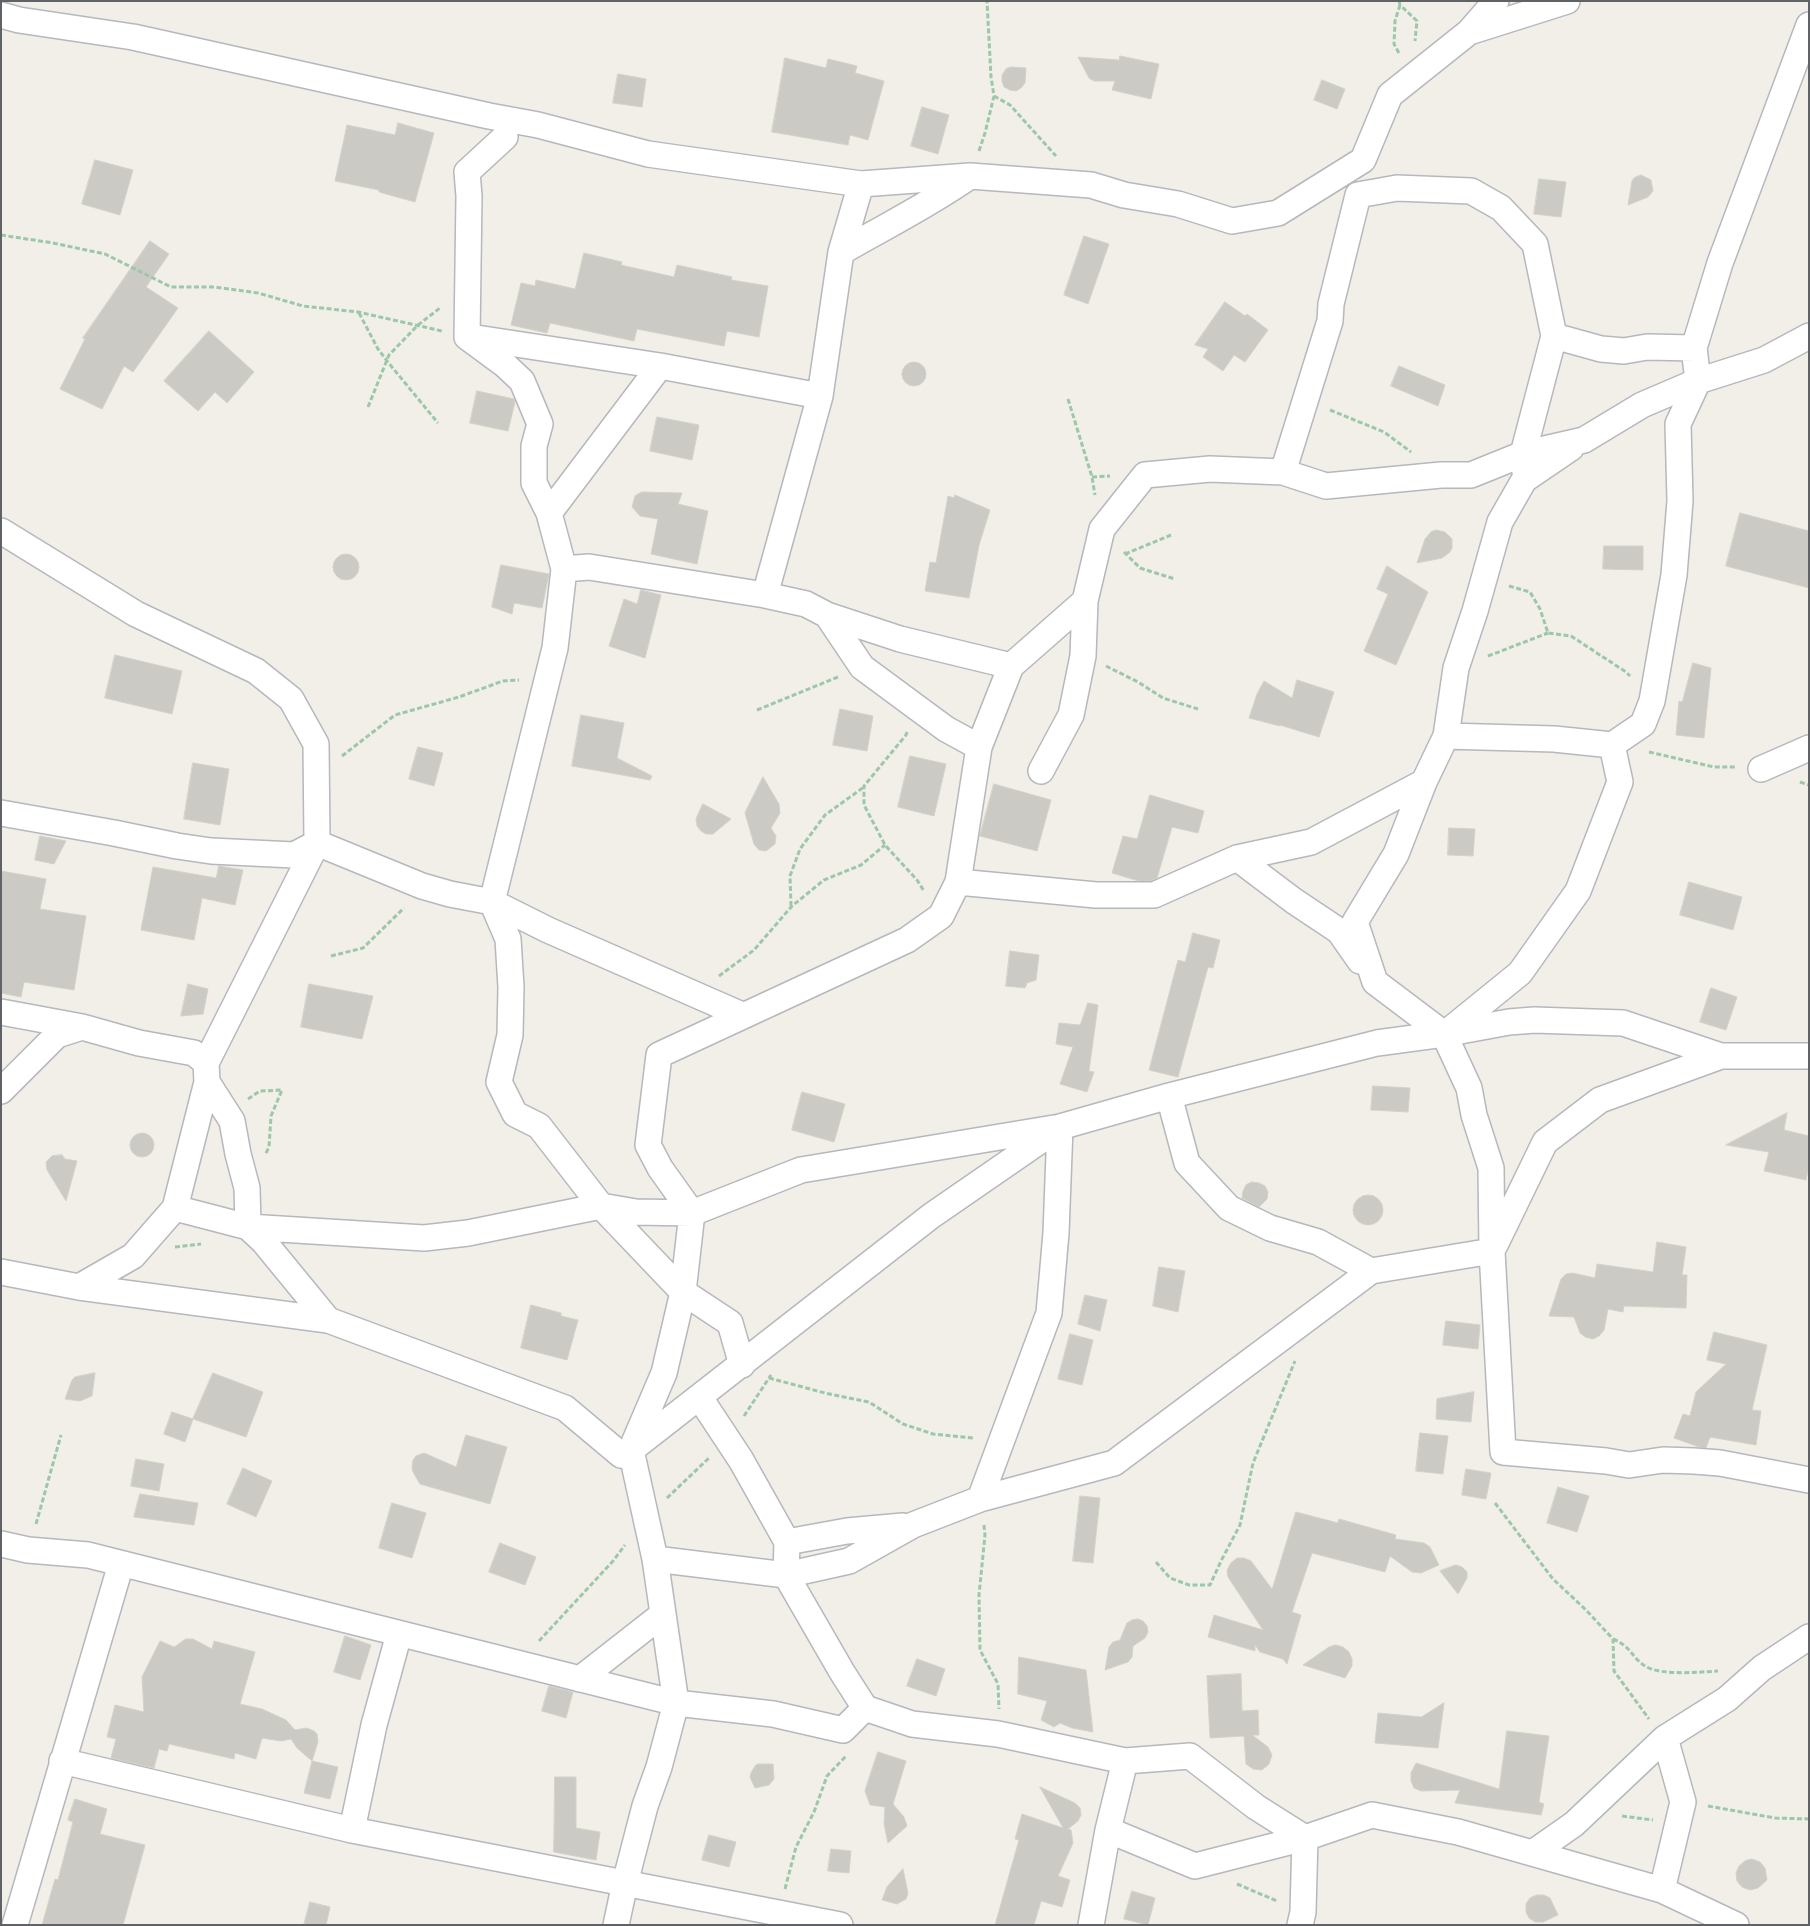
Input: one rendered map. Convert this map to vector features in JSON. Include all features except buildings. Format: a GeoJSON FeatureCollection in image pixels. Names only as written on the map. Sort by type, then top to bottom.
{"type":"FeatureCollection","features":[{"type":"Feature","properties":{"kind":"street"},"geometry":{"type":"LineString","coordinates":[[1283,472],[1330,321],[1331,304],[1358,195],[1363,160],[1390,95],[1469,32],[1496,1]]}},
{"type":"Feature","properties":{"kind":"street"},"geometry":{"type":"LineString","coordinates":[[1469,32],[1567,1]]}},
{"type":"Feature","properties":{"kind":"street"},"geometry":{"type":"LineString","coordinates":[[1,15],[19,20],[133,37],[489,116],[538,125],[648,154],[861,184],[970,176],[1091,185],[1124,194],[1178,204],[1232,221],[1278,213],[1363,160]]}},
{"type":"Feature","properties":{"kind":"street"},"geometry":{"type":"LineString","coordinates":[[1446,736],[1554,739],[1612,745],[1643,724],[1652,701],[1674,576],[1680,501],[1678,424],[1698,381],[1694,348],[1720,263],[1809,25]]}},
{"type":"Feature","properties":{"kind":"street"},"geometry":{"type":"LineString","coordinates":[[467,337],[469,196],[467,172],[505,137]]}},
{"type":"Feature","properties":{"kind":"street"},"geometry":{"type":"LineString","coordinates":[[841,252],[909,212],[944,195],[970,176]]}},
{"type":"Feature","properties":{"kind":"street"},"geometry":{"type":"LineString","coordinates":[[765,595],[820,396],[841,252],[861,184]]}},
{"type":"Feature","properties":{"kind":"street"},"geometry":{"type":"LineString","coordinates":[[1358,195],[1397,188],[1471,191],[1501,208],[1535,244],[1554,336],[1523,454],[1524,480]]}},
{"type":"Feature","properties":{"kind":"street"},"geometry":{"type":"LineString","coordinates":[[1554,336],[1601,349],[1624,351],[1647,347],[1694,348]]}},
{"type":"Feature","properties":{"kind":"street"},"geometry":{"type":"LineString","coordinates":[[1375,982],[1355,922],[1396,854],[1424,782],[1446,736],[1456,668],[1476,611],[1500,522],[1524,480],[1584,440],[1642,405],[1698,381],[1764,360],[1809,336]]}},
{"type":"Feature","properties":{"kind":"street"},"geometry":{"type":"LineString","coordinates":[[467,337],[660,366],[820,396]]}},
{"type":"Feature","properties":{"kind":"street"},"geometry":{"type":"LineString","coordinates":[[467,337],[505,365],[522,381],[540,424],[534,446],[534,483],[550,513],[564,569],[555,648],[492,902],[508,939],[510,987],[510,1035],[499,1082],[515,1114],[539,1126],[601,1206],[683,1292],[730,1323],[742,1365]]}},
{"type":"Feature","properties":{"kind":"street"},"geometry":{"type":"LineString","coordinates":[[550,513],[660,366]]}},
{"type":"Feature","properties":{"kind":"street"},"geometry":{"type":"LineString","coordinates":[[1041,771],[1071,715],[1083,656],[1085,601],[1102,529],[1146,475],[1210,469],[1283,472],[1326,486],[1441,475],[1471,475],[1523,454],[1584,440]]}},
{"type":"Feature","properties":{"kind":"street"},"geometry":{"type":"LineString","coordinates":[[1,531],[136,614],[256,671],[291,698],[316,744],[317,843],[206,1072],[174,1208],[134,1254],[79,1287]]}},
{"type":"Feature","properties":{"kind":"street"},"geometry":{"type":"LineString","coordinates":[[564,569],[589,567],[765,595],[806,604],[827,615],[900,639],[1011,666]]}},
{"type":"Feature","properties":{"kind":"street"},"geometry":{"type":"LineString","coordinates":[[616,1925],[625,1883],[676,1703],[655,1559],[631,1450],[664,1373],[683,1292],[692,1213],[660,1168],[648,1145],[659,1055],[907,940],[941,916],[958,882],[979,747],[1011,666],[1085,601]]}},
{"type":"Feature","properties":{"kind":"street"},"geometry":{"type":"LineString","coordinates":[[827,615],[862,667],[946,729],[979,747]]}},
{"type":"Feature","properties":{"kind":"street"},"geometry":{"type":"LineString","coordinates":[[1444,1034],[1520,972],[1578,891],[1620,782],[1612,745]]}},
{"type":"Feature","properties":{"kind":"street"},"geometry":{"type":"LineString","coordinates":[[1760,768],[1809,748]]}},
{"type":"Feature","properties":{"kind":"street"},"geometry":{"type":"LineString","coordinates":[[958,882],[1096,895],[1154,895],[1237,858],[1311,842],[1424,782]]}},
{"type":"Feature","properties":{"kind":"street"},"geometry":{"type":"LineString","coordinates":[[1,813],[211,851],[294,855],[317,843],[422,886],[450,894],[492,902],[548,930],[742,1015]]}},
{"type":"Feature","properties":{"kind":"street"},"geometry":{"type":"LineString","coordinates":[[1237,858],[1294,901],[1339,931],[1375,982],[1444,1034],[1469,1088],[1474,1114],[1491,1168],[1492,1251],[1503,1452],[1606,1461],[1630,1465],[1663,1460],[1720,1463],[1809,1480]]}},
{"type":"Feature","properties":{"kind":"street"},"geometry":{"type":"LineString","coordinates":[[1,1012],[82,1027],[139,1043],[194,1053],[232,1121],[247,1188],[248,1227],[264,1242],[328,1320]]}},
{"type":"Feature","properties":{"kind":"street"},"geometry":{"type":"LineString","coordinates":[[174,1208],[248,1227],[424,1238],[468,1233],[601,1206],[636,1212],[692,1213],[801,1170],[1060,1127],[1169,1096],[1377,1043],[1444,1034],[1509,1022],[1534,1020],[1623,1023],[1721,1056],[1809,1056]]}},
{"type":"Feature","properties":{"kind":"street"},"geometry":{"type":"LineString","coordinates":[[1,1091],[57,1035],[82,1027]]}},
{"type":"Feature","properties":{"kind":"street"},"geometry":{"type":"LineString","coordinates":[[1492,1251],[1545,1142],[1600,1100],[1721,1056]]}},
{"type":"Feature","properties":{"kind":"street"},"geometry":{"type":"LineString","coordinates":[[1169,1096],[1187,1163],[1229,1208],[1270,1228],[1318,1242],[1371,1271]]}},
{"type":"Feature","properties":{"kind":"street"},"geometry":{"type":"LineString","coordinates":[[1,1272],[79,1287],[328,1320],[565,1408],[621,1455],[631,1450],[700,1398],[931,1216],[1060,1127]]}},
{"type":"Feature","properties":{"kind":"street"},"geometry":{"type":"LineString","coordinates":[[980,1499],[1049,1313],[1056,1232],[1060,1127]]}},
{"type":"Feature","properties":{"kind":"street"},"geometry":{"type":"LineString","coordinates":[[655,1559],[786,1575],[849,1561],[913,1525],[980,1499],[1114,1463],[1371,1271],[1492,1251]]}},
{"type":"Feature","properties":{"kind":"street"},"geometry":{"type":"LineString","coordinates":[[700,1398],[741,1460],[787,1542],[786,1575],[865,1708],[912,1724],[998,1734],[1125,1761],[1190,1756],[1256,1808],[1305,1838]]}},
{"type":"Feature","properties":{"kind":"street"},"geometry":{"type":"LineString","coordinates":[[787,1542],[847,1531],[913,1525]]}},
{"type":"Feature","properties":{"kind":"street"},"geometry":{"type":"LineString","coordinates":[[1,1544],[28,1550],[88,1555],[676,1703],[773,1714],[843,1730],[865,1708]]}},
{"type":"Feature","properties":{"kind":"street"},"geometry":{"type":"LineString","coordinates":[[15,1925],[121,1564]]}},
{"type":"Feature","properties":{"kind":"street"},"geometry":{"type":"LineString","coordinates":[[580,1679],[663,1614]]}},
{"type":"Feature","properties":{"kind":"street"},"geometry":{"type":"LineString","coordinates":[[352,1830],[374,1725],[399,1634]]}},
{"type":"Feature","properties":{"kind":"street"},"geometry":{"type":"LineString","coordinates":[[1534,1852],[1574,1824],[1665,1738],[1727,1699],[1762,1668],[1809,1637]]}},
{"type":"Feature","properties":{"kind":"street"},"geometry":{"type":"LineString","coordinates":[[1662,1890],[1683,1802],[1665,1738]]}},
{"type":"Feature","properties":{"kind":"street"},"geometry":{"type":"LineString","coordinates":[[62,1761],[352,1830],[840,1925]]}},
{"type":"Feature","properties":{"kind":"street"},"geometry":{"type":"LineString","coordinates":[[1091,1925],[1108,1830],[1125,1761]]}},
{"type":"Feature","properties":{"kind":"street"},"geometry":{"type":"LineString","coordinates":[[1108,1830],[1195,1866],[1305,1838],[1372,1815],[1458,1832],[1534,1852],[1662,1890],[1736,1925]]}},
{"type":"Feature","properties":{"kind":"street"},"geometry":{"type":"LineString","coordinates":[[1301,1918],[1305,1838]]}},
{"type":"Feature","properties":{"kind":"path"},"geometry":{"type":"LineString","coordinates":[[970,176],[985,133],[994,96],[991,77],[987,1]]}},
{"type":"Feature","properties":{"kind":"path"},"geometry":{"type":"LineString","coordinates":[[1400,5],[1396,21],[1394,44],[1402,57]]}},
{"type":"Feature","properties":{"kind":"path"},"geometry":{"type":"LineString","coordinates":[[994,96],[1010,105],[1058,158]]}},
{"type":"Feature","properties":{"kind":"path"},"geometry":{"type":"LineString","coordinates":[[1,235],[105,254],[171,286],[216,287],[258,293],[304,306],[358,312],[418,324],[467,337]]}},
{"type":"Feature","properties":{"kind":"path"},"geometry":{"type":"LineString","coordinates":[[368,408],[389,355],[418,324],[467,288]]}},
{"type":"Feature","properties":{"kind":"path"},"geometry":{"type":"LineString","coordinates":[[358,312],[378,349],[438,423]]}},
{"type":"Feature","properties":{"kind":"path"},"geometry":{"type":"LineString","coordinates":[[1068,399],[1092,477],[1102,529],[1140,568],[1175,579]]}},
{"type":"Feature","properties":{"kind":"path"},"geometry":{"type":"LineString","coordinates":[[1305,400],[1384,432],[1441,475]]}},
{"type":"Feature","properties":{"kind":"path"},"geometry":{"type":"LineString","coordinates":[[1120,560],[1125,554],[1171,535]]}},
{"type":"Feature","properties":{"kind":"path"},"geometry":{"type":"LineString","coordinates":[[1484,579],[1530,592],[1540,609],[1548,633]]}},
{"type":"Feature","properties":{"kind":"path"},"geometry":{"type":"LineString","coordinates":[[1456,668],[1548,633],[1571,636],[1626,672],[1652,701]]}},
{"type":"Feature","properties":{"kind":"path"},"geometry":{"type":"LineString","coordinates":[[1083,656],[1138,682],[1163,698],[1198,709]]}},
{"type":"Feature","properties":{"kind":"path"},"geometry":{"type":"LineString","coordinates":[[757,710],[862,667]]}},
{"type":"Feature","properties":{"kind":"path"},"geometry":{"type":"LineString","coordinates":[[340,765],[342,756],[395,715],[503,682],[547,676]]}},
{"type":"Feature","properties":{"kind":"path"},"geometry":{"type":"LineString","coordinates":[[792,906],[790,876],[800,849],[825,815],[864,786],[906,735],[913,704]]}},
{"type":"Feature","properties":{"kind":"path"},"geometry":{"type":"LineString","coordinates":[[1612,745],[1714,766],[1760,768],[1809,785]]}},
{"type":"Feature","properties":{"kind":"path"},"geometry":{"type":"LineString","coordinates":[[864,786],[864,805],[885,845],[917,880],[941,916]]}},
{"type":"Feature","properties":{"kind":"path"},"geometry":{"type":"LineString","coordinates":[[696,994],[754,950],[792,906],[824,880],[861,865],[885,845]]}},
{"type":"Feature","properties":{"kind":"path"},"geometry":{"type":"LineString","coordinates":[[331,956],[363,948],[395,918],[422,886]]}},
{"type":"Feature","properties":{"kind":"path"},"geometry":{"type":"LineString","coordinates":[[134,1254],[204,1244]]}},
{"type":"Feature","properties":{"kind":"path"},"geometry":{"type":"LineString","coordinates":[[1156,1562],[1170,1578],[1189,1584],[1210,1585],[1240,1525],[1253,1463],[1298,1354]]}},
{"type":"Feature","properties":{"kind":"path"},"geometry":{"type":"LineString","coordinates":[[742,1365],[770,1378],[825,1393],[869,1402],[903,1424],[933,1434],[972,1438],[1002,1438]]}},
{"type":"Feature","properties":{"kind":"path"},"geometry":{"type":"LineString","coordinates":[[28,1550],[42,1507],[61,1435]]}},
{"type":"Feature","properties":{"kind":"path"},"geometry":{"type":"LineString","coordinates":[[980,1499],[985,1535],[979,1595],[980,1650],[998,1684],[998,1734]]}},
{"type":"Feature","properties":{"kind":"path"},"geometry":{"type":"LineString","coordinates":[[1495,1503],[1553,1579],[1586,1610],[1612,1639],[1624,1644],[1645,1667],[1672,1673],[1762,1668]]}},
{"type":"Feature","properties":{"kind":"path"},"geometry":{"type":"LineString","coordinates":[[1612,1639],[1614,1671],[1665,1738]]}},
{"type":"Feature","properties":{"kind":"path"},"geometry":{"type":"LineString","coordinates":[[790,1914],[785,1887],[796,1847],[814,1812],[827,1776],[852,1750]]}},
{"type":"Feature","properties":{"kind":"path"},"geometry":{"type":"LineString","coordinates":[[1195,1866],[1301,1918]]}}]}
